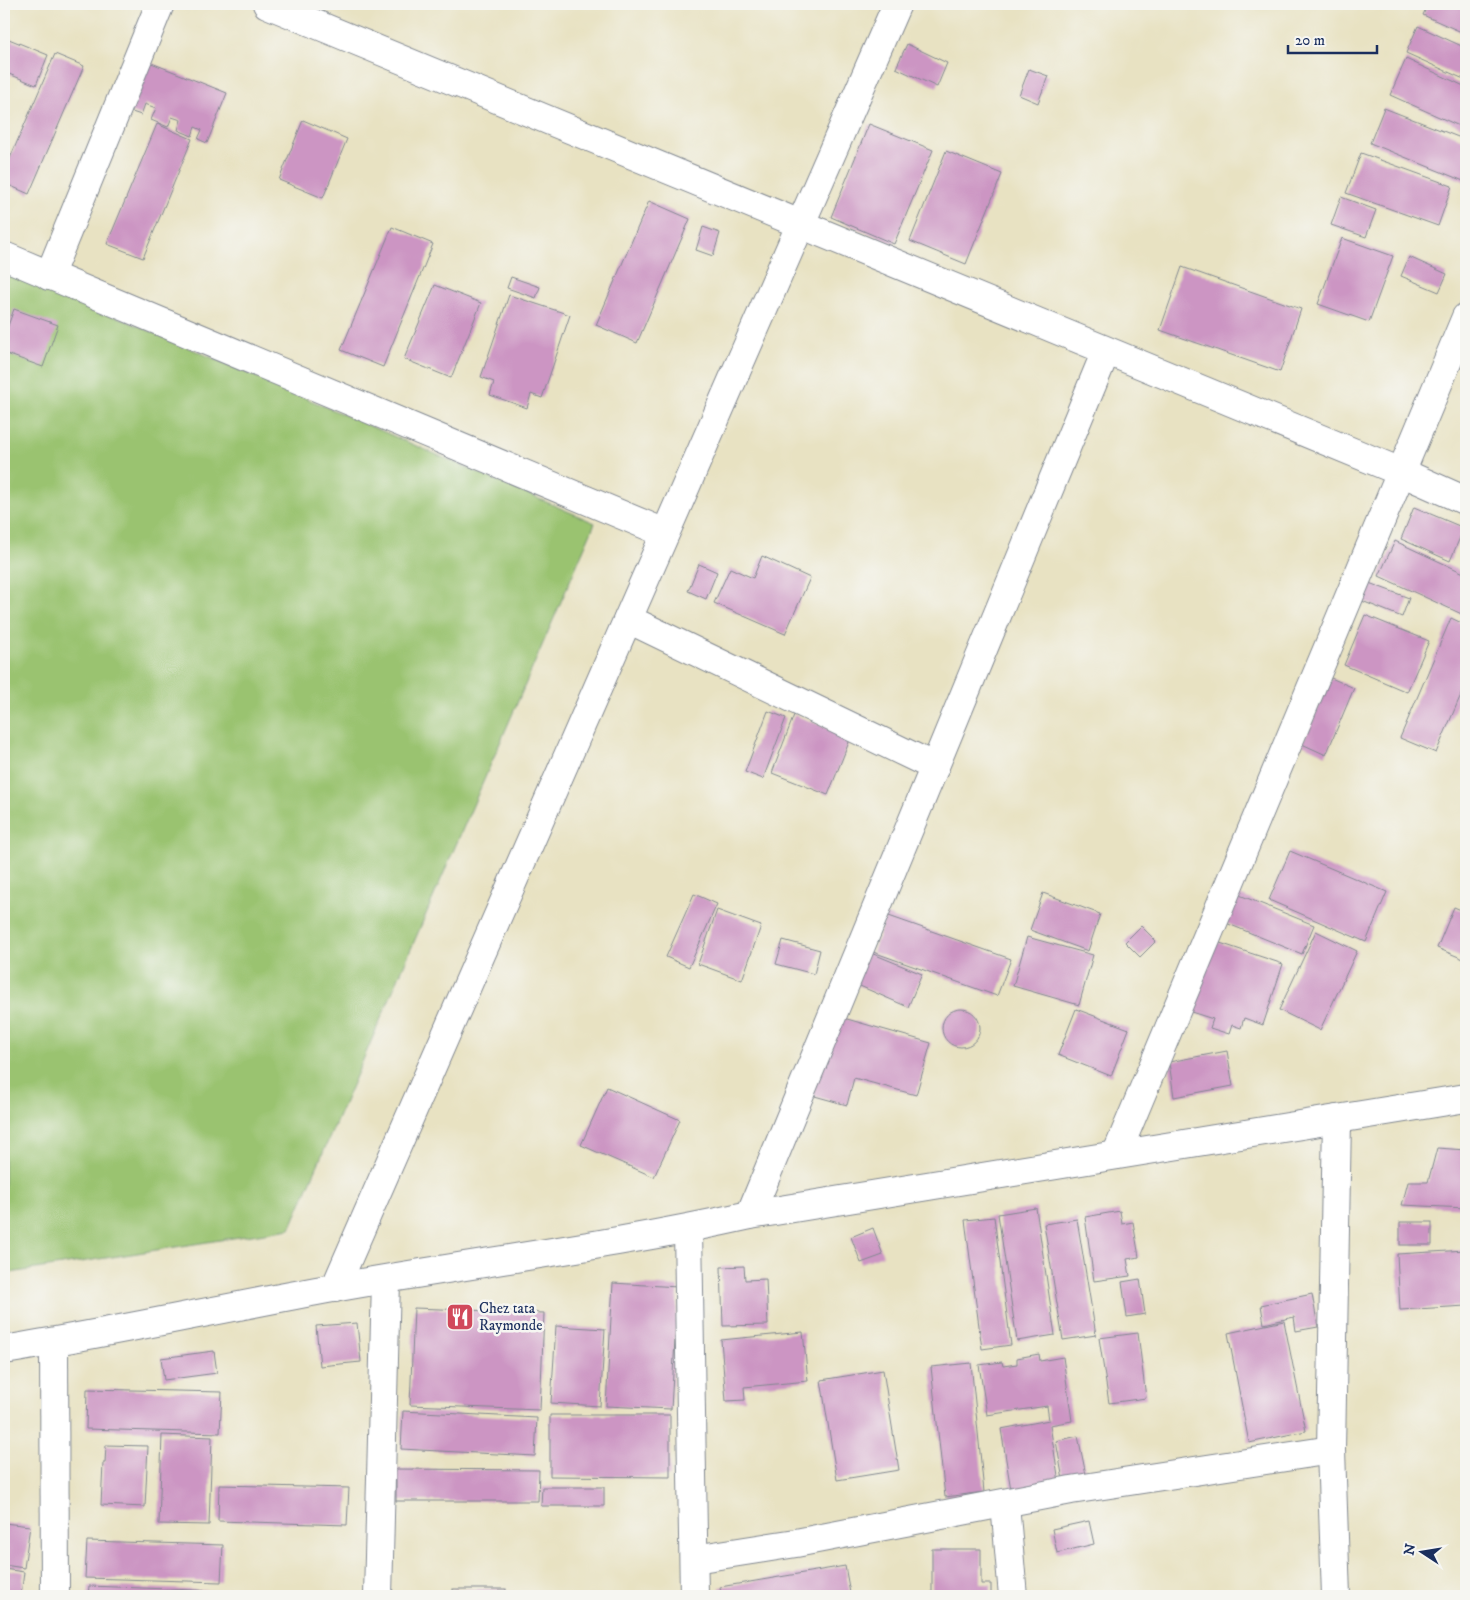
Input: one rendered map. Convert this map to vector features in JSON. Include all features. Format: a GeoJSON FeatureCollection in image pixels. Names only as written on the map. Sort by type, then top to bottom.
{"type":"FeatureCollection","features":[{"type":"Feature","properties":{"kind":"street"},"geometry":{"type":"LineString","coordinates":[[49,276],[160,4]]}},
{"type":"Feature","properties":{"kind":"street"},"geometry":{"type":"LineString","coordinates":[[267,4],[1401,472],[1466,501]]}},
{"type":"Feature","properties":{"kind":"street"},"geometry":{"type":"LineString","coordinates":[[335,1288],[897,4]]}},
{"type":"Feature","properties":{"kind":"street"},"geometry":{"type":"LineString","coordinates":[[4,256],[665,533]]}},
{"type":"Feature","properties":{"kind":"street"},"geometry":{"type":"LineString","coordinates":[[1116,1155],[1466,317]]}},
{"type":"Feature","properties":{"kind":"street"},"geometry":{"type":"LineString","coordinates":[[750,1215],[1106,351]]}},
{"type":"Feature","properties":{"kind":"street"},"geometry":{"type":"LineString","coordinates":[[628,620],[935,767]]}},
{"type":"Feature","properties":{"kind":"street"},"geometry":{"type":"LineString","coordinates":[[4,1350],[335,1288],[688,1229],[750,1215],[1337,1119],[1464,1093]]}},
{"type":"Feature","properties":{"kind":"street"},"geometry":{"type":"LineString","coordinates":[[1336,1596],[1331,1450],[1337,1119]]}},
{"type":"Feature","properties":{"kind":"street"},"geometry":{"type":"LineString","coordinates":[[688,1229],[694,1596]]}},
{"type":"Feature","properties":{"kind":"street"},"geometry":{"type":"LineString","coordinates":[[378,1596],[386,1280]]}},
{"type":"Feature","properties":{"kind":"street"},"geometry":{"type":"LineString","coordinates":[[54,1342],[55,1596]]}},
{"type":"Feature","properties":{"kind":"street"},"geometry":{"type":"LineString","coordinates":[[694,1559],[796,1543],[1071,1490],[1331,1450]]}},
{"type":"Feature","properties":{"kind":"street"},"geometry":{"type":"LineString","coordinates":[[1005,1504],[1013,1596]]}},
{"type":"Feature","properties":{"kind":"green space"},"geometry":{"type":"Polygon","coordinates":[[[4,268],[595,523],[290,1229],[4,1274],[4,268]]]}},
{"type":"Feature","properties":{"kind":"building"},"geometry":{"type":"Polygon","coordinates":[[[1428,4],[1466,4],[1466,34],[1423,15],[1428,4]]]}},
{"type":"Feature","properties":{"kind":"building"},"geometry":{"type":"Polygon","coordinates":[[[1418,26],[1466,48],[1466,80],[1406,53],[1418,26]]]}},
{"type":"Feature","properties":{"kind":"building"},"geometry":{"type":"Polygon","coordinates":[[[4,37],[48,55],[36,85],[4,72],[4,37]]]}},
{"type":"Feature","properties":{"kind":"building"},"geometry":{"type":"Polygon","coordinates":[[[907,44],[947,63],[937,87],[896,68],[907,44]]]}},
{"type":"Feature","properties":{"kind":"building"},"geometry":{"type":"Polygon","coordinates":[[[55,54],[84,66],[29,194],[4,183],[4,172],[55,54]]]}},
{"type":"Feature","properties":{"kind":"building"},"geometry":{"type":"Polygon","coordinates":[[[1406,59],[1466,87],[1466,129],[1390,95],[1406,59]]]}},
{"type":"Feature","properties":{"kind":"building"},"geometry":{"type":"Polygon","coordinates":[[[149,62],[227,93],[207,143],[198,139],[202,130],[195,127],[192,136],[178,130],[181,120],[172,117],[168,127],[151,120],[156,108],[145,104],[141,115],[129,111],[149,62]]]}},
{"type":"Feature","properties":{"kind":"building"},"geometry":{"type":"Polygon","coordinates":[[[1029,69],[1048,76],[1038,103],[1019,95],[1029,69]]]}},
{"type":"Feature","properties":{"kind":"building"},"geometry":{"type":"Polygon","coordinates":[[[1384,108],[1466,140],[1466,182],[1370,143],[1384,108]]]}},
{"type":"Feature","properties":{"kind":"building"},"geometry":{"type":"Polygon","coordinates":[[[303,120],[347,139],[323,198],[279,180],[303,120]]]}},
{"type":"Feature","properties":{"kind":"building"},"geometry":{"type":"Polygon","coordinates":[[[157,124],[192,139],[143,258],[107,244],[157,124]]]}},
{"type":"Feature","properties":{"kind":"building"},"geometry":{"type":"Polygon","coordinates":[[[869,124],[933,150],[894,244],[831,217],[869,124]]]}},
{"type":"Feature","properties":{"kind":"building"},"geometry":{"type":"Polygon","coordinates":[[[946,151],[1002,174],[966,264],[910,241],[946,151]]]}},
{"type":"Feature","properties":{"kind":"building"},"geometry":{"type":"Polygon","coordinates":[[[1361,153],[1452,186],[1438,226],[1346,193],[1361,153]]]}},
{"type":"Feature","properties":{"kind":"building"},"geometry":{"type":"Polygon","coordinates":[[[1341,197],[1376,210],[1366,237],[1331,225],[1341,197]]]}},
{"type":"Feature","properties":{"kind":"building"},"geometry":{"type":"Polygon","coordinates":[[[649,201],[690,219],[637,343],[596,325],[649,201]]]}},
{"type":"Feature","properties":{"kind":"building"},"geometry":{"type":"Polygon","coordinates":[[[392,227],[433,244],[383,367],[341,350],[392,227]]]}},
{"type":"Feature","properties":{"kind":"building"},"geometry":{"type":"Polygon","coordinates":[[[703,227],[720,233],[713,256],[696,250],[703,227]]]}},
{"type":"Feature","properties":{"kind":"building"},"geometry":{"type":"Polygon","coordinates":[[[1342,238],[1393,256],[1369,322],[1318,304],[1342,238]]]}},
{"type":"Feature","properties":{"kind":"building"},"geometry":{"type":"Polygon","coordinates":[[[1409,257],[1447,274],[1439,292],[1401,276],[1409,257]]]}},
{"type":"Feature","properties":{"kind":"building"},"geometry":{"type":"Polygon","coordinates":[[[1182,267],[1301,309],[1280,372],[1160,330],[1182,267]]]}},
{"type":"Feature","properties":{"kind":"building"},"geometry":{"type":"Polygon","coordinates":[[[511,277],[540,287],[536,298],[507,288],[511,277]]]}},
{"type":"Feature","properties":{"kind":"building"},"geometry":{"type":"Polygon","coordinates":[[[435,285],[481,303],[451,378],[404,359],[435,285]]]}},
{"type":"Feature","properties":{"kind":"building"},"geometry":{"type":"Polygon","coordinates":[[[509,295],[570,315],[542,398],[531,394],[527,408],[490,395],[494,382],[481,377],[509,295]]]}},
{"type":"Feature","properties":{"kind":"building"},"geometry":{"type":"Polygon","coordinates":[[[14,309],[58,325],[43,367],[4,353],[4,337],[14,309]]]}},
{"type":"Feature","properties":{"kind":"building"},"geometry":{"type":"Polygon","coordinates":[[[1414,507],[1464,528],[1450,561],[1401,539],[1414,507]]]}},
{"type":"Feature","properties":{"kind":"building"},"geometry":{"type":"Polygon","coordinates":[[[1395,541],[1466,574],[1466,616],[1379,576],[1395,541]]]}},
{"type":"Feature","properties":{"kind":"building"},"geometry":{"type":"Polygon","coordinates":[[[762,556],[810,578],[785,634],[714,603],[730,568],[753,578],[762,556]]]}},
{"type":"Feature","properties":{"kind":"building"},"geometry":{"type":"Polygon","coordinates":[[[699,564],[717,572],[706,599],[688,591],[699,564]]]}},
{"type":"Feature","properties":{"kind":"building"},"geometry":{"type":"Polygon","coordinates":[[[1369,583],[1409,598],[1402,617],[1362,601],[1369,583]]]}},
{"type":"Feature","properties":{"kind":"building"},"geometry":{"type":"Polygon","coordinates":[[[1365,615],[1429,641],[1407,692],[1344,665],[1365,615]]]}},
{"type":"Feature","properties":{"kind":"building"},"geometry":{"type":"Polygon","coordinates":[[[1451,618],[1466,625],[1466,683],[1436,753],[1400,738],[1451,618]]]}},
{"type":"Feature","properties":{"kind":"building"},"geometry":{"type":"Polygon","coordinates":[[[1331,678],[1354,688],[1326,755],[1302,744],[1331,678]]]}},
{"type":"Feature","properties":{"kind":"building"},"geometry":{"type":"Polygon","coordinates":[[[768,711],[786,718],[763,779],[745,772],[768,711]]]}},
{"type":"Feature","properties":{"kind":"building"},"geometry":{"type":"Polygon","coordinates":[[[794,715],[851,737],[828,795],[772,773],[794,715]]]}},
{"type":"Feature","properties":{"kind":"building"},"geometry":{"type":"Polygon","coordinates":[[[1290,851],[1387,892],[1366,942],[1269,900],[1290,851]]]}},
{"type":"Feature","properties":{"kind":"building"},"geometry":{"type":"Polygon","coordinates":[[[1043,893],[1100,914],[1088,951],[1030,930],[1043,893]]]}},
{"type":"Feature","properties":{"kind":"building"},"geometry":{"type":"Polygon","coordinates":[[[694,894],[717,904],[689,967],[666,957],[694,894]]]}},
{"type":"Feature","properties":{"kind":"building"},"geometry":{"type":"Polygon","coordinates":[[[1237,894],[1314,925],[1302,954],[1226,923],[1237,894]]]}},
{"type":"Feature","properties":{"kind":"building"},"geometry":{"type":"Polygon","coordinates":[[[1454,907],[1466,912],[1466,960],[1437,948],[1454,907]]]}},
{"type":"Feature","properties":{"kind":"building"},"geometry":{"type":"Polygon","coordinates":[[[717,910],[761,926],[742,980],[698,964],[717,910]]]}},
{"type":"Feature","properties":{"kind":"building"},"geometry":{"type":"Polygon","coordinates":[[[886,915],[1011,959],[997,996],[873,952],[886,915]]]}},
{"type":"Feature","properties":{"kind":"building"},"geometry":{"type":"Polygon","coordinates":[[[1141,926],[1156,941],[1140,957],[1125,942],[1141,926]]]}},
{"type":"Feature","properties":{"kind":"building"},"geometry":{"type":"Polygon","coordinates":[[[1316,931],[1357,951],[1320,1030],[1279,1010],[1316,931]]]}},
{"type":"Feature","properties":{"kind":"building"},"geometry":{"type":"Polygon","coordinates":[[[1027,937],[1093,955],[1079,1005],[1013,986],[1027,937]]]}},
{"type":"Feature","properties":{"kind":"building"},"geometry":{"type":"Polygon","coordinates":[[[783,940],[820,950],[814,974],[776,964],[783,940]]]}},
{"type":"Feature","properties":{"kind":"building"},"geometry":{"type":"Polygon","coordinates":[[[1211,940],[1283,964],[1263,1025],[1244,1018],[1241,1028],[1232,1025],[1229,1034],[1210,1028],[1213,1019],[1188,1011],[1211,940]]]}},
{"type":"Feature","properties":{"kind":"building"},"geometry":{"type":"Polygon","coordinates":[[[866,951],[922,974],[908,1007],[853,983],[866,951]]]}},
{"type":"Feature","properties":{"kind":"building"},"geometry":{"type":"Polygon","coordinates":[[[961,1009],[974,1015],[980,1028],[974,1041],[961,1047],[948,1041],[942,1028],[948,1015],[961,1009]]]}},
{"type":"Feature","properties":{"kind":"building"},"geometry":{"type":"Polygon","coordinates":[[[1076,1009],[1129,1029],[1111,1076],[1058,1055],[1076,1009]]]}},
{"type":"Feature","properties":{"kind":"building"},"geometry":{"type":"Polygon","coordinates":[[[833,1015],[931,1043],[916,1095],[854,1078],[847,1105],[811,1095],[833,1015]]]}},
{"type":"Feature","properties":{"kind":"building"},"geometry":{"type":"Polygon","coordinates":[[[1227,1051],[1233,1086],[1174,1097],[1169,1062],[1227,1051]]]}},
{"type":"Feature","properties":{"kind":"building"},"geometry":{"type":"Polygon","coordinates":[[[607,1087],[680,1120],[654,1177],[581,1145],[607,1087]]]}},
{"type":"Feature","properties":{"kind":"building"},"geometry":{"type":"Polygon","coordinates":[[[1437,1148],[1466,1150],[1466,1208],[1402,1205],[1408,1182],[1428,1182],[1437,1148]]]}},
{"type":"Feature","properties":{"kind":"building"},"geometry":{"type":"Polygon","coordinates":[[[1036,1208],[1055,1335],[1017,1341],[998,1214],[1036,1208]]]}},
{"type":"Feature","properties":{"kind":"building"},"geometry":{"type":"Polygon","coordinates":[[[1120,1211],[1122,1224],[1133,1222],[1139,1257],[1127,1259],[1130,1276],[1094,1281],[1085,1217],[1120,1211]]]}},
{"type":"Feature","properties":{"kind":"building"},"geometry":{"type":"Polygon","coordinates":[[[994,1217],[1011,1345],[982,1349],[965,1220],[994,1217]]]}},
{"type":"Feature","properties":{"kind":"building"},"geometry":{"type":"Polygon","coordinates":[[[1077,1219],[1096,1335],[1063,1340],[1044,1224],[1077,1219]]]}},
{"type":"Feature","properties":{"kind":"building"},"geometry":{"type":"Polygon","coordinates":[[[1400,1222],[1432,1222],[1432,1245],[1400,1245],[1400,1222]]]}},
{"type":"Feature","properties":{"kind":"building"},"geometry":{"type":"Polygon","coordinates":[[[873,1228],[883,1255],[861,1263],[851,1237],[873,1228]]]}},
{"type":"Feature","properties":{"kind":"building"},"geometry":{"type":"Polygon","coordinates":[[[1466,1250],[1466,1306],[1400,1310],[1397,1254],[1466,1250]]]}},
{"type":"Feature","properties":{"kind":"building"},"geometry":{"type":"Polygon","coordinates":[[[744,1266],[745,1280],[766,1279],[768,1325],[723,1326],[721,1267],[744,1266]]]}},
{"type":"Feature","properties":{"kind":"building"},"geometry":{"type":"Polygon","coordinates":[[[1140,1279],[1145,1314],[1127,1317],[1122,1282],[1140,1279]]]}},
{"type":"Feature","properties":{"kind":"building"},"geometry":{"type":"Polygon","coordinates":[[[613,1283],[678,1287],[671,1409],[606,1406],[613,1283]]]}},
{"type":"Feature","properties":{"kind":"building"},"geometry":{"type":"Polygon","coordinates":[[[1312,1294],[1318,1327],[1296,1331],[1294,1317],[1264,1324],[1261,1305],[1312,1294]]]}},
{"type":"Feature","properties":{"kind":"building"},"geometry":{"type":"Polygon","coordinates":[[[414,1308],[544,1313],[540,1410],[410,1405],[414,1308]]]}},
{"type":"Feature","properties":{"kind":"building"},"geometry":{"type":"Polygon","coordinates":[[[1284,1321],[1306,1431],[1249,1443],[1228,1333],[1284,1321]]]}},
{"type":"Feature","properties":{"kind":"building"},"geometry":{"type":"Polygon","coordinates":[[[357,1323],[361,1362],[320,1366],[316,1326],[357,1323]]]}},
{"type":"Feature","properties":{"kind":"building"},"geometry":{"type":"Polygon","coordinates":[[[556,1326],[605,1329],[600,1406],[551,1403],[556,1326]]]}},
{"type":"Feature","properties":{"kind":"building"},"geometry":{"type":"Polygon","coordinates":[[[803,1332],[808,1381],[744,1387],[745,1400],[726,1401],[721,1340],[803,1332]]]}},
{"type":"Feature","properties":{"kind":"building"},"geometry":{"type":"Polygon","coordinates":[[[1138,1333],[1146,1398],[1109,1403],[1099,1338],[1138,1333]]]}},
{"type":"Feature","properties":{"kind":"building"},"geometry":{"type":"Polygon","coordinates":[[[214,1351],[217,1373],[164,1380],[161,1358],[214,1351]]]}},
{"type":"Feature","properties":{"kind":"building"},"geometry":{"type":"Polygon","coordinates":[[[1039,1354],[1040,1361],[1063,1357],[1072,1421],[1050,1425],[1059,1482],[1011,1490],[1001,1429],[1049,1420],[1047,1406],[987,1415],[979,1365],[1002,1362],[1003,1366],[1017,1364],[1017,1358],[1039,1354]]]}},
{"type":"Feature","properties":{"kind":"building"},"geometry":{"type":"Polygon","coordinates":[[[971,1363],[984,1492],[945,1497],[931,1367],[971,1363]]]}},
{"type":"Feature","properties":{"kind":"building"},"geometry":{"type":"Polygon","coordinates":[[[883,1370],[899,1470],[837,1480],[821,1380],[883,1370]]]}},
{"type":"Feature","properties":{"kind":"building"},"geometry":{"type":"Polygon","coordinates":[[[87,1389],[222,1392],[220,1433],[86,1429],[87,1389]]]}},
{"type":"Feature","properties":{"kind":"building"},"geometry":{"type":"Polygon","coordinates":[[[403,1411],[537,1418],[535,1456],[401,1449],[403,1411]]]}},
{"type":"Feature","properties":{"kind":"building"},"geometry":{"type":"Polygon","coordinates":[[[550,1415],[670,1415],[670,1477],[550,1476],[550,1415]]]}},
{"type":"Feature","properties":{"kind":"building"},"geometry":{"type":"Polygon","coordinates":[[[162,1435],[212,1437],[209,1525],[159,1524],[162,1435]]]}},
{"type":"Feature","properties":{"kind":"building"},"geometry":{"type":"Polygon","coordinates":[[[1078,1436],[1086,1475],[1063,1480],[1056,1441],[1078,1436]]]}},
{"type":"Feature","properties":{"kind":"building"},"geometry":{"type":"Polygon","coordinates":[[[106,1445],[148,1446],[145,1507],[101,1505],[106,1445]]]}},
{"type":"Feature","properties":{"kind":"building"},"geometry":{"type":"Polygon","coordinates":[[[396,1469],[539,1470],[538,1501],[396,1501],[396,1469]]]}},
{"type":"Feature","properties":{"kind":"building"},"geometry":{"type":"Polygon","coordinates":[[[219,1485],[349,1488],[347,1525],[218,1521],[219,1485]]]}},
{"type":"Feature","properties":{"kind":"building"},"geometry":{"type":"Polygon","coordinates":[[[542,1487],[604,1487],[604,1506],[541,1506],[542,1487]]]}},
{"type":"Feature","properties":{"kind":"building"},"geometry":{"type":"Polygon","coordinates":[[[1089,1521],[1094,1544],[1057,1553],[1052,1529],[1089,1521]]]}},
{"type":"Feature","properties":{"kind":"building"},"geometry":{"type":"Polygon","coordinates":[[[4,1523],[30,1526],[24,1568],[4,1565],[4,1523]]]}},
{"type":"Feature","properties":{"kind":"building"},"geometry":{"type":"Polygon","coordinates":[[[87,1541],[223,1545],[221,1582],[85,1578],[87,1541]]]}},
{"type":"Feature","properties":{"kind":"building"},"geometry":{"type":"Polygon","coordinates":[[[932,1549],[981,1549],[981,1584],[991,1584],[991,1596],[932,1596],[932,1549]]]}},
{"type":"Feature","properties":{"kind":"building"},"geometry":{"type":"Polygon","coordinates":[[[845,1566],[850,1593],[830,1596],[721,1596],[720,1587],[845,1566]]]}},
{"type":"Feature","properties":{"kind":"building"},"geometry":{"type":"Polygon","coordinates":[[[4,1569],[24,1572],[21,1596],[4,1596],[4,1569]]]}},
{"type":"Feature","properties":{"kind":"building"},"geometry":{"type":"Polygon","coordinates":[[[89,1586],[220,1591],[220,1596],[88,1596],[89,1586]]]}},
{"type":"Feature","properties":{"kind":"building"},"geometry":{"type":"Polygon","coordinates":[[[453,1589],[506,1589],[506,1596],[453,1596],[453,1589]]]}},
{"type":"Feature","properties":{"kind":"place","name":"Chez tata Raymonde"},"geometry":{"type":"Point","coordinates":[460,1317]}}]}
